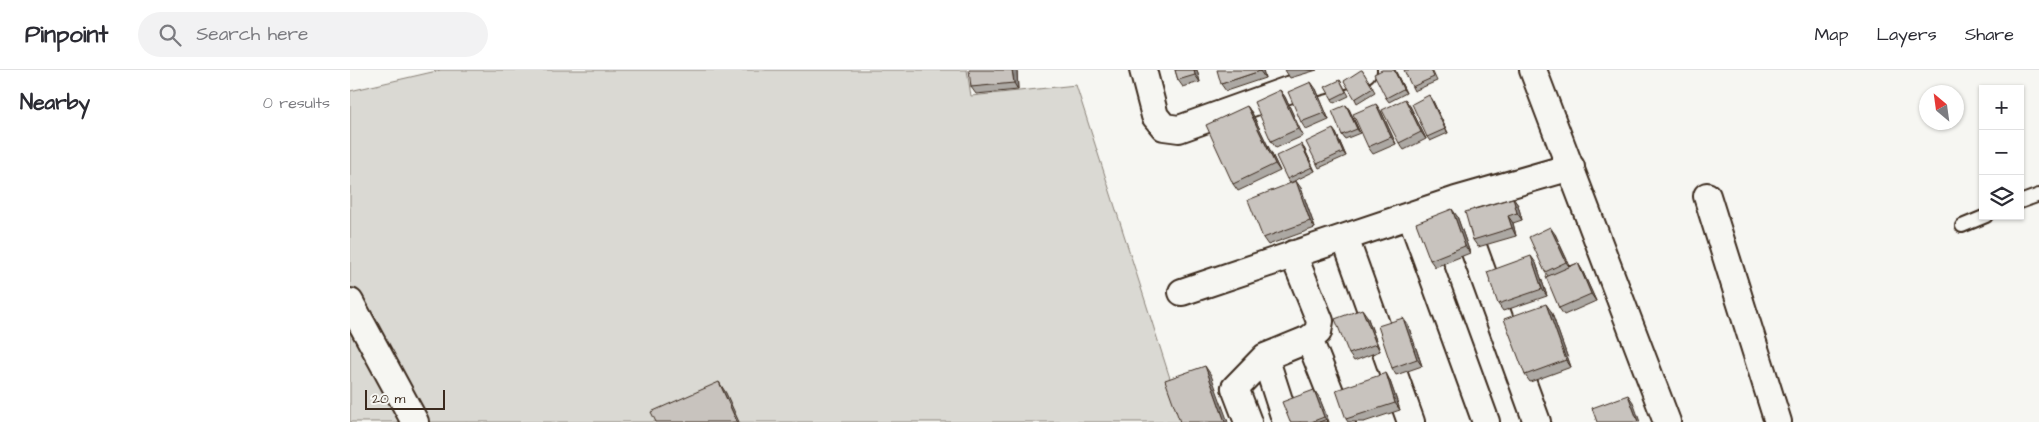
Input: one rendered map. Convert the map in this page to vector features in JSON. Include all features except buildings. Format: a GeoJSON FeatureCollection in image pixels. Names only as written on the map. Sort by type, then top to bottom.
{"type":"FeatureCollection","features":[{"type":"Feature","properties":{"kind":"street"},"geometry":{"type":"LineString","coordinates":[[1143,70],[1155,116],[1164,127],[1179,129],[1285,80],[1361,70]]}},
{"type":"Feature","properties":{"kind":"street"},"geometry":{"type":"LineString","coordinates":[[1533,70],[1667,422]]}},
{"type":"Feature","properties":{"kind":"street"},"geometry":{"type":"LineString","coordinates":[[1182,292],[1456,200],[1571,167]]}},
{"type":"Feature","properties":{"kind":"street"},"geometry":{"type":"LineString","coordinates":[[1707,196],[1778,422]]}},
{"type":"Feature","properties":{"kind":"street"},"geometry":{"type":"LineString","coordinates":[[1456,200],[1536,422]]}},
{"type":"Feature","properties":{"kind":"street"},"geometry":{"type":"LineString","coordinates":[[1410,216],[1486,422]]}},
{"type":"Feature","properties":{"kind":"street"},"geometry":{"type":"LineString","coordinates":[[1346,238],[1411,422]]}},
{"type":"Feature","properties":{"kind":"street"},"geometry":{"type":"LineString","coordinates":[[1248,422],[1235,388],[1265,357],[1309,339],[1318,332],[1320,321],[1293,254]]}},
{"type":"Feature","properties":{"kind":"street"},"geometry":{"type":"LineString","coordinates":[[350,302],[416,422]]}},
{"type":"Feature","properties":{"kind":"street"},"geometry":{"type":"LineString","coordinates":[[1309,339],[1342,422]]}},
{"type":"Feature","properties":{"kind":"street"},"geometry":{"type":"LineString","coordinates":[[1265,357],[1286,422]]}},
{"type":"Feature","properties":{"kind":"lane"},"geometry":{"type":"LineString","coordinates":[[2024,201],[2039,195]]}},
{"type":"Feature","properties":{"kind":"lane"},"geometry":{"type":"LineString","coordinates":[[1962,226],[1979,219]]}},
{"type":"Feature","properties":{"kind":"shaded area"},"geometry":{"type":"Polygon","coordinates":[[[441,70],[967,70],[971,96],[1076,85],[1184,422],[350,422],[350,91],[441,70]]]}}]}
